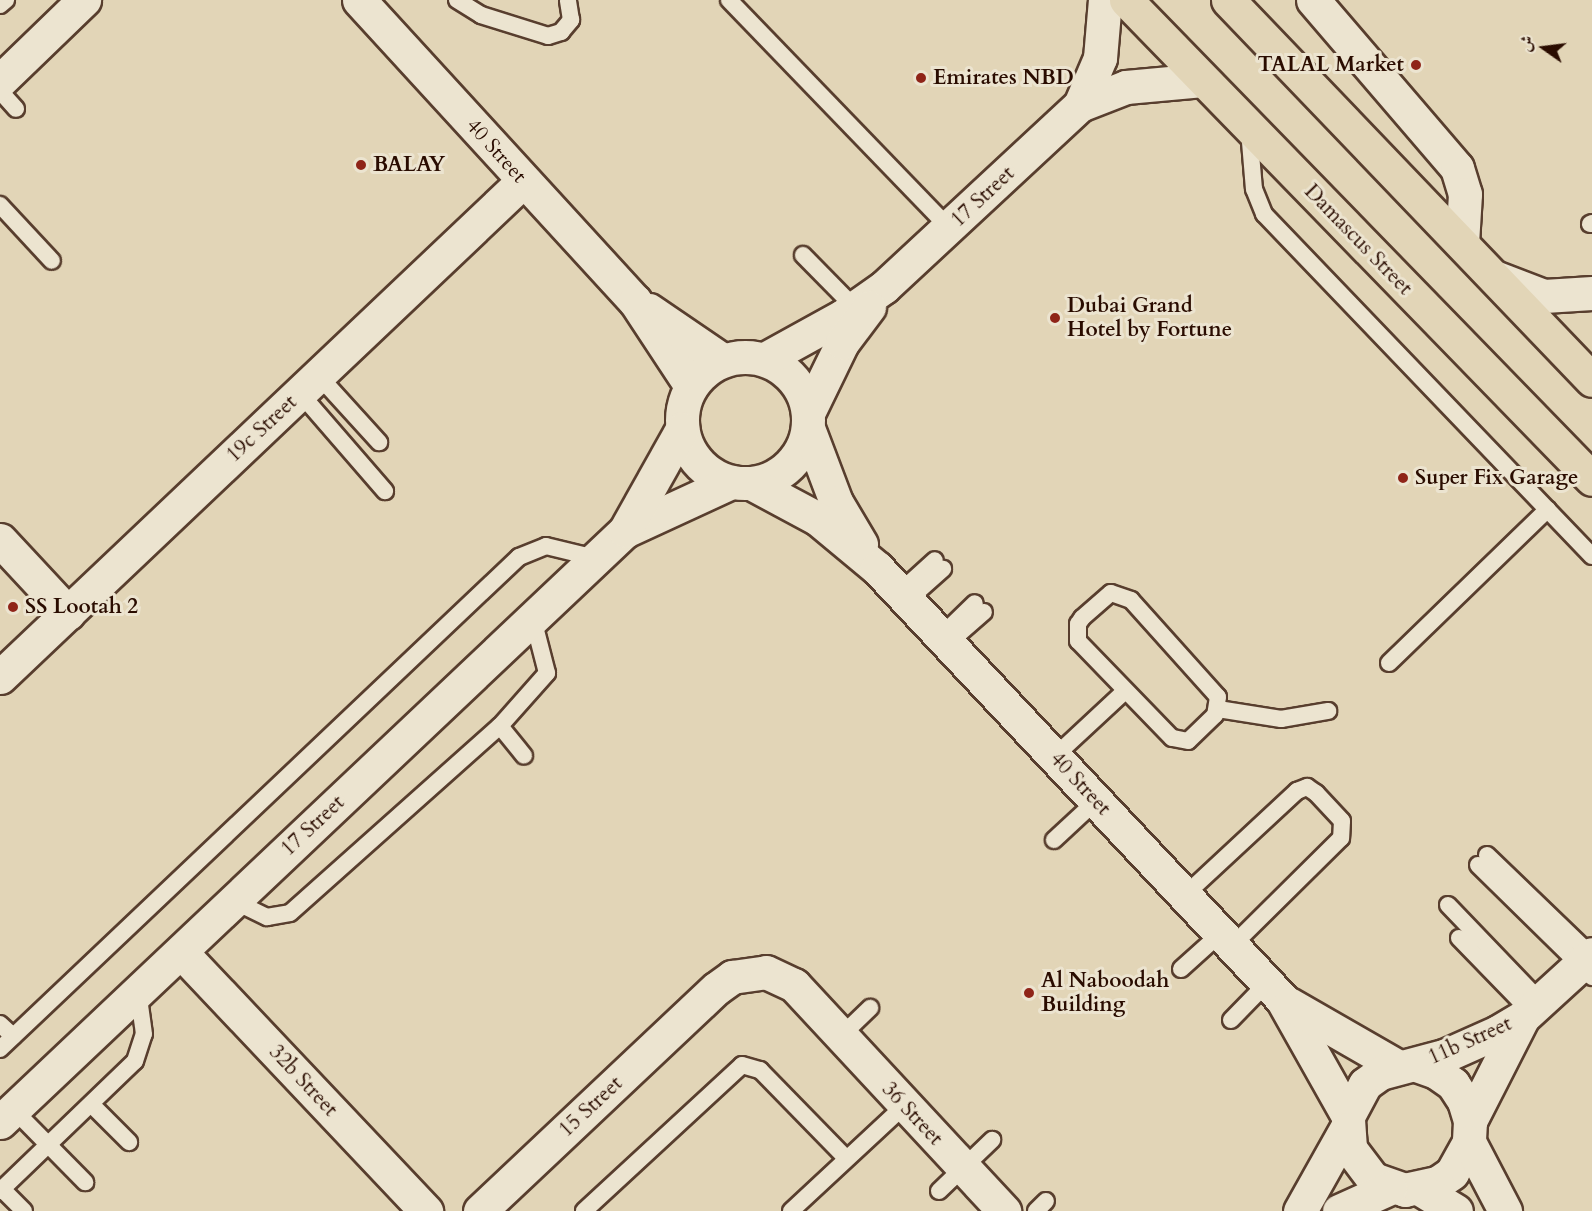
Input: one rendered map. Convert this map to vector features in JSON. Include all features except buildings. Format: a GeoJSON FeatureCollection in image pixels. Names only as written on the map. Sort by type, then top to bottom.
{"type":"FeatureCollection","features":[{"type":"Feature","properties":{"kind":"main road","name":"Damascus Street"},"geometry":{"type":"LineString","coordinates":[[1126,0],[1592,480]]}},
{"type":"Feature","properties":{"kind":"main road"},"geometry":{"type":"LineString","coordinates":[[1236,4],[1592,380]]}},
{"type":"Feature","properties":{"kind":"street"},"geometry":{"type":"LineString","coordinates":[[0,81],[84,0]]}},
{"type":"Feature","properties":{"kind":"street","name":"40 Street"},"geometry":{"type":"LineString","coordinates":[[359,0],[523,182],[635,301],[691,386]]}},
{"type":"Feature","properties":{"kind":"street","name":"17 Street"},"geometry":{"type":"LineString","coordinates":[[1080,105],[1100,58],[1105,0]]}},
{"type":"Feature","properties":{"kind":"street"},"geometry":{"type":"LineString","coordinates":[[1312,0],[1453,161],[1465,194],[1462,243]]}},
{"type":"Feature","properties":{"kind":"street","name":"17 Street"},"geometry":{"type":"LineString","coordinates":[[765,359],[855,308],[884,287],[950,229],[1080,105],[1126,87],[1203,80]]}},
{"type":"Feature","properties":{"kind":"street","name":"19c Street"},"geometry":{"type":"LineString","coordinates":[[0,677],[523,182]]}},
{"type":"Feature","properties":{"kind":"street"},"geometry":{"type":"LineString","coordinates":[[1494,278],[1544,296],[1592,293]]}},
{"type":"Feature","properties":{"kind":"street","name":"17 Street"},"geometry":{"type":"LineString","coordinates":[[808,421],[842,343],[884,287]]}},
{"type":"Feature","properties":{"kind":"street","name":"40 Street"},"geometry":{"type":"LineString","coordinates":[[635,301],[722,360]]}},
{"type":"Feature","properties":{"kind":"street"},"geometry":{"type":"LineString","coordinates":[[743,356],[765,359],[791,377],[801,390],[808,421],[802,449],[789,466],[771,478],[741,483],[698,464],[687,448],[682,429],[682,407],[691,386],[722,360],[743,356]]}},
{"type":"Feature","properties":{"kind":"street","name":"40 Street"},"geometry":{"type":"LineString","coordinates":[[808,421],[836,502],[877,568]]}},
{"type":"Feature","properties":{"kind":"street","name":"17 Street"},"geometry":{"type":"LineString","coordinates":[[6,1116],[625,531],[682,429]]}},
{"type":"Feature","properties":{"kind":"street","name":"40 Street"},"geometry":{"type":"LineString","coordinates":[[741,483],[818,519],[877,568],[904,596],[1275,991],[1347,1122]]}},
{"type":"Feature","properties":{"kind":"street","name":"17 Street"},"geometry":{"type":"LineString","coordinates":[[625,531],[741,483]]}},
{"type":"Feature","properties":{"kind":"street"},"geometry":{"type":"LineString","coordinates":[[0,540],[68,613]]}},
{"type":"Feature","properties":{"kind":"street","name":"32b Street"},"geometry":{"type":"LineString","coordinates":[[180,952],[426,1211]]}},
{"type":"Feature","properties":{"kind":"street","name":"11b Street"},"geometry":{"type":"LineString","coordinates":[[1407,1066],[1471,1045],[1535,1005],[1589,961]]}},
{"type":"Feature","properties":{"kind":"street","name":"15 Street"},"geometry":{"type":"LineString","coordinates":[[480,1211],[703,1003],[724,969],[765,972],[780,977],[794,985],[831,1027]]}},
{"type":"Feature","properties":{"kind":"street","name":"15 Street"},"geometry":{"type":"LineString","coordinates":[[703,1003],[737,989],[754,987],[787,997],[831,1027]]}},
{"type":"Feature","properties":{"kind":"street","name":"40 Street"},"geometry":{"type":"LineString","coordinates":[[1275,991],[1407,1066]]}},
{"type":"Feature","properties":{"kind":"street","name":"11b Street"},"geometry":{"type":"LineString","coordinates":[[1470,1131],[1535,1005]]}},
{"type":"Feature","properties":{"kind":"street","name":"36 Street"},"geometry":{"type":"LineString","coordinates":[[831,1027],[1004,1211]]}},
{"type":"Feature","properties":{"kind":"street"},"geometry":{"type":"LineString","coordinates":[[1300,1211],[1365,1084],[1407,1066],[1436,1072],[1453,1084],[1464,1101],[1470,1131],[1505,1211]]}},
{"type":"Feature","properties":{"kind":"street"},"geometry":{"type":"LineString","coordinates":[[1347,1122],[1350,1148],[1359,1165],[1373,1179],[1405,1189],[1455,1211]]}},
{"type":"Feature","properties":{"kind":"street"},"geometry":{"type":"LineString","coordinates":[[1338,1211],[1452,1173],[1470,1131]]}},
{"type":"Feature","properties":{"kind":"lane"},"geometry":{"type":"LineString","coordinates":[[0,5],[6,0]]}},
{"type":"Feature","properties":{"kind":"lane"},"geometry":{"type":"LineString","coordinates":[[457,0],[481,15],[548,36],[561,32],[571,21],[568,0]]}},
{"type":"Feature","properties":{"kind":"lane"},"geometry":{"type":"LineString","coordinates":[[729,0],[950,229]]}},
{"type":"Feature","properties":{"kind":"lane"},"geometry":{"type":"LineString","coordinates":[[0,90],[16,109]]}},
{"type":"Feature","properties":{"kind":"lane"},"geometry":{"type":"LineString","coordinates":[[1248,126],[1254,189],[1264,214],[1592,556]]}},
{"type":"Feature","properties":{"kind":"lane"},"geometry":{"type":"LineString","coordinates":[[0,205],[52,261]]}},
{"type":"Feature","properties":{"kind":"lane"},"geometry":{"type":"LineString","coordinates":[[803,255],[855,308]]}},
{"type":"Feature","properties":{"kind":"lane"},"geometry":{"type":"LineString","coordinates":[[309,384],[379,442]]}},
{"type":"Feature","properties":{"kind":"lane"},"geometry":{"type":"LineString","coordinates":[[309,384],[384,490]]}},
{"type":"Feature","properties":{"kind":"lane"},"geometry":{"type":"LineString","coordinates":[[1389,663],[1548,509]]}},
{"type":"Feature","properties":{"kind":"lane"},"geometry":{"type":"LineString","coordinates":[[0,1049],[519,557],[546,546],[596,558]]}},
{"type":"Feature","properties":{"kind":"lane"},"geometry":{"type":"LineString","coordinates":[[904,596],[939,565]]}},
{"type":"Feature","properties":{"kind":"lane"},"geometry":{"type":"LineString","coordinates":[[1111,593],[1131,600],[1215,691],[1218,709],[1193,737],[1177,741],[1124,692],[1082,648],[1076,633],[1082,618],[1111,593]]}},
{"type":"Feature","properties":{"kind":"lane"},"geometry":{"type":"LineString","coordinates":[[944,639],[980,608]]}},
{"type":"Feature","properties":{"kind":"lane"},"geometry":{"type":"LineString","coordinates":[[234,901],[267,917],[290,913],[500,726],[547,673],[532,619]]}},
{"type":"Feature","properties":{"kind":"lane"},"geometry":{"type":"LineString","coordinates":[[1054,757],[1124,692]]}},
{"type":"Feature","properties":{"kind":"lane"},"geometry":{"type":"LineString","coordinates":[[1218,709],[1281,719],[1328,711]]}},
{"type":"Feature","properties":{"kind":"lane"},"geometry":{"type":"LineString","coordinates":[[500,726],[524,756]]}},
{"type":"Feature","properties":{"kind":"lane"},"geometry":{"type":"LineString","coordinates":[[1181,969],[1226,939],[1341,838],[1342,822],[1316,793],[1307,787],[1297,791],[1185,895]]}},
{"type":"Feature","properties":{"kind":"lane"},"geometry":{"type":"LineString","coordinates":[[1054,840],[1096,801]]}},
{"type":"Feature","properties":{"kind":"lane"},"geometry":{"type":"LineString","coordinates":[[1483,860],[1589,961]]}},
{"type":"Feature","properties":{"kind":"lane"},"geometry":{"type":"LineString","coordinates":[[1452,901],[1535,1005]]}},
{"type":"Feature","properties":{"kind":"lane"},"geometry":{"type":"LineString","coordinates":[[1460,938],[1535,1005]]}},
{"type":"Feature","properties":{"kind":"lane"},"geometry":{"type":"LineString","coordinates":[[24,1211],[1,1190],[129,1068],[140,1052],[144,1034],[138,991]]}},
{"type":"Feature","properties":{"kind":"lane"},"geometry":{"type":"LineString","coordinates":[[1231,1020],[1275,991]]}},
{"type":"Feature","properties":{"kind":"lane"},"geometry":{"type":"LineString","coordinates":[[831,1027],[870,1008]]}},
{"type":"Feature","properties":{"kind":"lane"},"geometry":{"type":"LineString","coordinates":[[0,1024],[13,1036]]}},
{"type":"Feature","properties":{"kind":"lane"},"geometry":{"type":"LineString","coordinates":[[584,1211],[742,1065],[760,1070],[846,1158]]}},
{"type":"Feature","properties":{"kind":"lane"},"geometry":{"type":"LineString","coordinates":[[92,1104],[129,1142]]}},
{"type":"Feature","properties":{"kind":"lane"},"geometry":{"type":"LineString","coordinates":[[790,1211],[904,1106]]}},
{"type":"Feature","properties":{"kind":"lane"},"geometry":{"type":"LineString","coordinates":[[6,1116],[48,1145],[85,1182]]}},
{"type":"Feature","properties":{"kind":"lane"},"geometry":{"type":"LineString","coordinates":[[939,1191],[992,1140]]}},
{"type":"Feature","properties":{"kind":"place","name":"TALAL Market"},"geometry":{"type":"Point","coordinates":[1416,65]}},
{"type":"Feature","properties":{"kind":"place","name":"Emirates NBD"},"geometry":{"type":"Point","coordinates":[921,78]}},
{"type":"Feature","properties":{"kind":"place","name":"BALAY"},"geometry":{"type":"Point","coordinates":[361,165]}},
{"type":"Feature","properties":{"kind":"place","name":"Dubai Grand Hotel by Fortune"},"geometry":{"type":"Point","coordinates":[1055,318]}},
{"type":"Feature","properties":{"kind":"place","name":"Super Fix Garage"},"geometry":{"type":"Point","coordinates":[1403,478]}},
{"type":"Feature","properties":{"kind":"place","name":"SS Lootah 2"},"geometry":{"type":"Point","coordinates":[13,607]}},
{"type":"Feature","properties":{"kind":"place","name":"Al Naboodah Building"},"geometry":{"type":"Point","coordinates":[1029,993]}}]}
